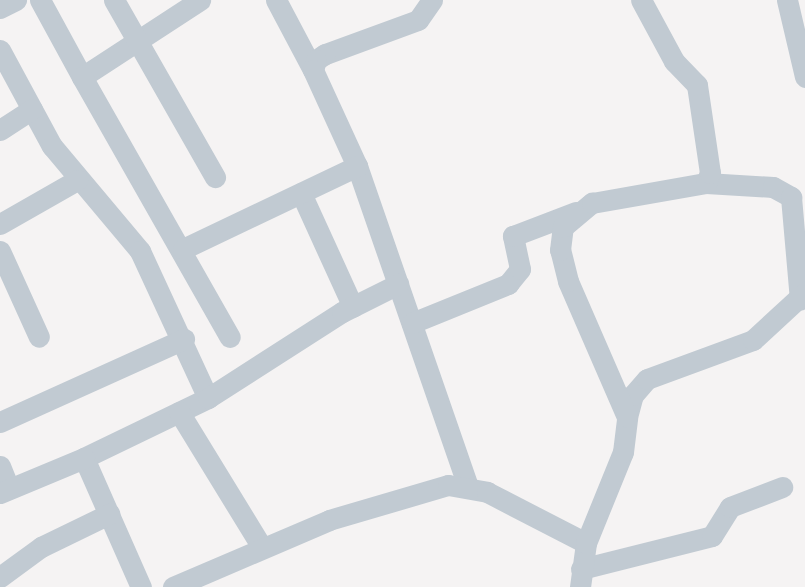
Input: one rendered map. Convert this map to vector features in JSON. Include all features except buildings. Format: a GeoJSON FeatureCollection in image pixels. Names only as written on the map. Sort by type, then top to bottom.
{"type":"FeatureCollection","features":[{"type":"Feature","properties":{"kind":"street"},"geometry":{"type":"LineString","coordinates":[[0,8],[16,0]]}},
{"type":"Feature","properties":{"kind":"street"},"geometry":{"type":"LineString","coordinates":[[40,0],[82,77],[183,249],[230,337]]}},
{"type":"Feature","properties":{"kind":"street"},"geometry":{"type":"LineString","coordinates":[[114,0],[135,42],[215,177]]}},
{"type":"Feature","properties":{"kind":"street"},"geometry":{"type":"LineString","coordinates":[[82,77],[200,0]]}},
{"type":"Feature","properties":{"kind":"street"},"geometry":{"type":"LineString","coordinates":[[276,0],[313,70],[357,166],[468,486]]}},
{"type":"Feature","properties":{"kind":"street"},"geometry":{"type":"LineString","coordinates":[[313,70],[315,60],[325,54],[418,20],[432,0]]}},
{"type":"Feature","properties":{"kind":"street"},"geometry":{"type":"LineString","coordinates":[[641,0],[674,61],[697,85],[710,173],[706,183]]}},
{"type":"Feature","properties":{"kind":"street"},"geometry":{"type":"LineString","coordinates":[[787,0],[805,77]]}},
{"type":"Feature","properties":{"kind":"street"},"geometry":{"type":"LineString","coordinates":[[0,51],[32,110],[77,180],[140,251],[184,339],[208,398]]}},
{"type":"Feature","properties":{"kind":"street"},"geometry":{"type":"LineString","coordinates":[[0,130],[32,110]]}},
{"type":"Feature","properties":{"kind":"street"},"geometry":{"type":"LineString","coordinates":[[183,249],[357,166]]}},
{"type":"Feature","properties":{"kind":"street"},"geometry":{"type":"LineString","coordinates":[[0,224],[77,180]]}},
{"type":"Feature","properties":{"kind":"street"},"geometry":{"type":"LineString","coordinates":[[412,323],[507,284],[520,269],[513,236],[627,193],[706,183],[773,187],[791,198],[802,296],[753,340],[647,379],[633,395],[627,417],[623,452],[586,543],[580,578],[712,536],[730,507],[782,487]]}},
{"type":"Feature","properties":{"kind":"street"},"geometry":{"type":"LineString","coordinates":[[301,193],[353,307]]}},
{"type":"Feature","properties":{"kind":"street"},"geometry":{"type":"LineString","coordinates":[[577,212],[563,227],[560,250],[568,281],[627,417]]}},
{"type":"Feature","properties":{"kind":"street"},"geometry":{"type":"LineString","coordinates":[[0,251],[39,337]]}},
{"type":"Feature","properties":{"kind":"street"},"geometry":{"type":"LineString","coordinates":[[3,482],[84,459],[208,398],[353,307],[398,284]]}},
{"type":"Feature","properties":{"kind":"street"},"geometry":{"type":"LineString","coordinates":[[0,422],[184,339]]}},
{"type":"Feature","properties":{"kind":"street"},"geometry":{"type":"LineString","coordinates":[[179,412],[261,546]]}},
{"type":"Feature","properties":{"kind":"street"},"geometry":{"type":"LineString","coordinates":[[84,459],[141,587]]}},
{"type":"Feature","properties":{"kind":"street"},"geometry":{"type":"LineString","coordinates":[[187,584],[261,546],[424,489],[468,486],[586,543]]}},
{"type":"Feature","properties":{"kind":"street"},"geometry":{"type":"LineString","coordinates":[[0,577],[41,547],[109,514]]}}]}
